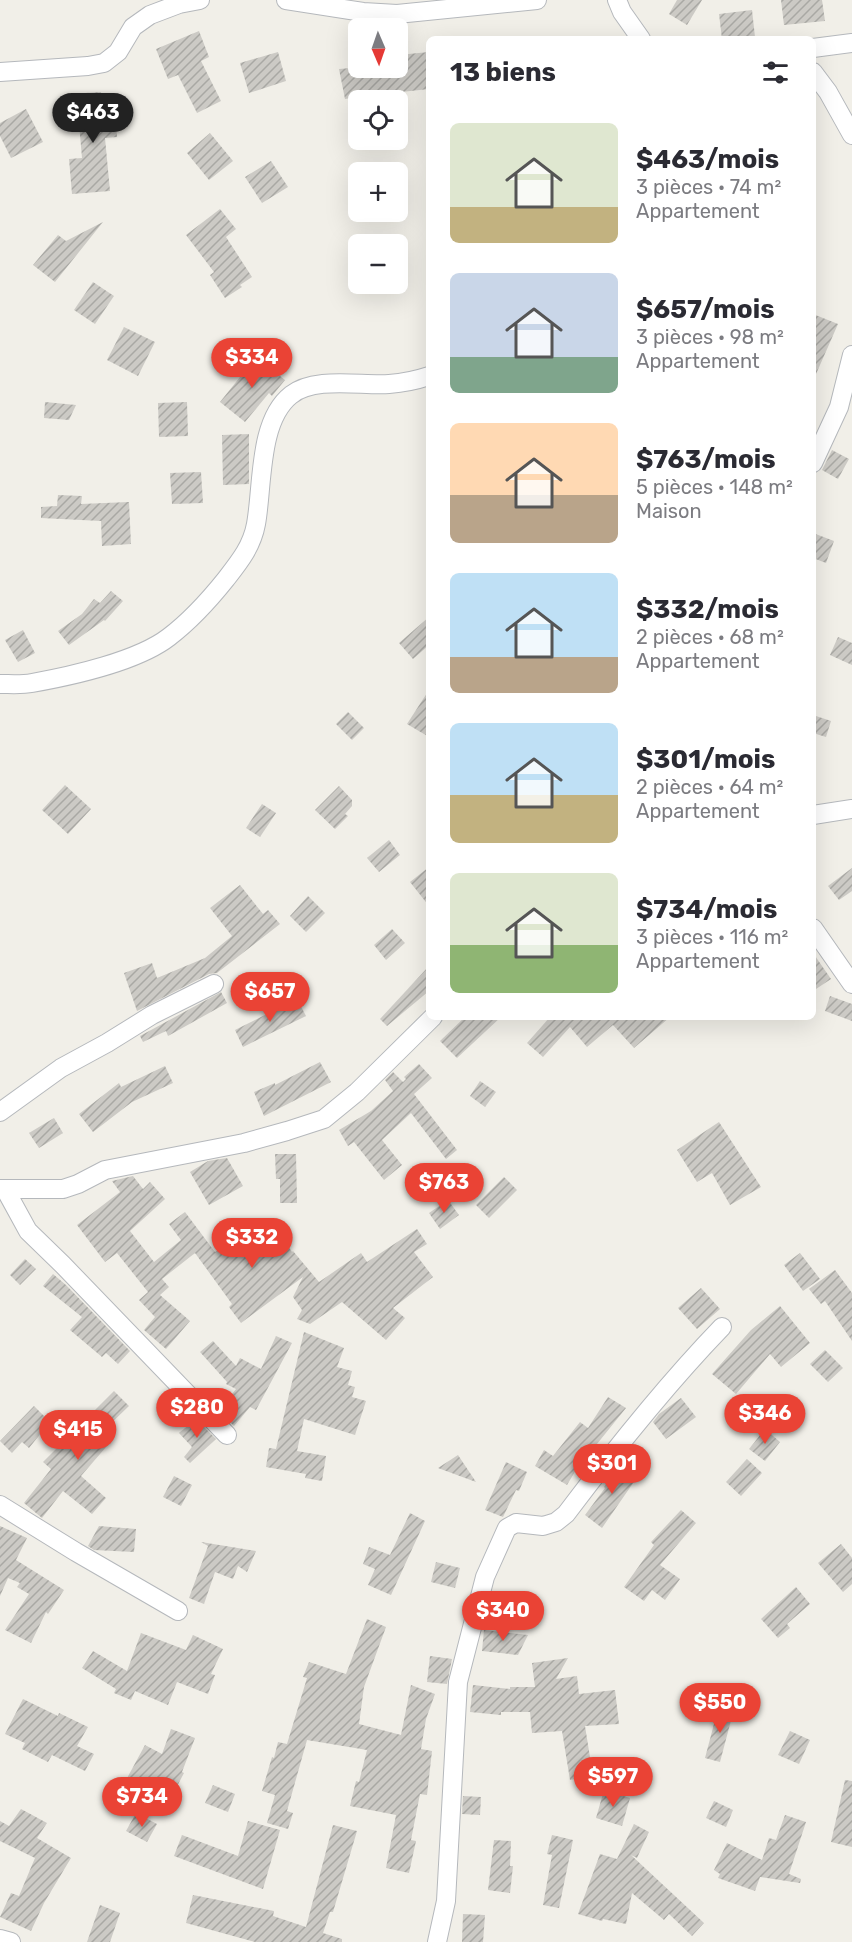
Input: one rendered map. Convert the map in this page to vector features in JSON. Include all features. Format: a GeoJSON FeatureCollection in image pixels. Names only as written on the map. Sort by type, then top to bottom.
{"type":"FeatureCollection","features":[{"type":"Feature","properties":{"kind":"street"},"geometry":{"type":"LineString","coordinates":[[0,72],[104,63],[118,52],[133,27],[150,15],[179,4],[200,0]]}},
{"type":"Feature","properties":{"kind":"street"},"geometry":{"type":"LineString","coordinates":[[286,0],[363,12],[397,14],[479,3],[537,0]]}},
{"type":"Feature","properties":{"kind":"street"},"geometry":{"type":"LineString","coordinates":[[617,0],[622,12],[639,36]]}},
{"type":"Feature","properties":{"kind":"street"},"geometry":{"type":"LineString","coordinates":[[816,48],[852,43]]}},
{"type":"Feature","properties":{"kind":"street"},"geometry":{"type":"LineString","coordinates":[[816,76],[852,133]]}},
{"type":"Feature","properties":{"kind":"street"},"geometry":{"type":"LineString","coordinates":[[816,457],[839,407],[852,355]]}},
{"type":"Feature","properties":{"kind":"street"},"geometry":{"type":"LineString","coordinates":[[0,684],[30,684],[92,669],[143,651],[168,637],[216,592],[245,556],[252,540],[271,425],[281,405],[292,393],[308,387],[332,384],[389,384],[426,377]]}},
{"type":"Feature","properties":{"kind":"street"},"geometry":{"type":"LineString","coordinates":[[816,815],[852,809]]}},
{"type":"Feature","properties":{"kind":"street"},"geometry":{"type":"LineString","coordinates":[[816,932],[852,984]]}},
{"type":"Feature","properties":{"kind":"street"},"geometry":{"type":"LineString","coordinates":[[0,1112],[61,1068],[152,1015],[214,984]]}},
{"type":"Feature","properties":{"kind":"street"},"geometry":{"type":"LineString","coordinates":[[2,1189],[63,1189],[105,1170],[244,1143],[324,1119],[357,1092],[430,1020]]}},
{"type":"Feature","properties":{"kind":"street"},"geometry":{"type":"LineString","coordinates":[[2,1189],[36,1241],[63,1265],[227,1435]]}},
{"type":"Feature","properties":{"kind":"street"},"geometry":{"type":"LineString","coordinates":[[437,1942],[446,1901],[458,1682],[485,1578],[507,1528],[516,1523],[543,1526],[556,1522],[566,1514],[684,1365],[722,1327]]}},
{"type":"Feature","properties":{"kind":"street"},"geometry":{"type":"LineString","coordinates":[[0,1505],[178,1611]]}},
{"type":"Feature","properties":{"kind":"street"},"geometry":{"type":"LineString","coordinates":[[0,1939],[11,1942]]}},
{"type":"Feature","properties":{"kind":"building"},"geometry":{"type":"Polygon","coordinates":[[[677,0],[702,0],[687,25],[669,14],[677,0]]]}},
{"type":"Feature","properties":{"kind":"building"},"geometry":{"type":"Polygon","coordinates":[[[781,0],[822,0],[825,21],[784,25],[781,0]]]}},
{"type":"Feature","properties":{"kind":"building"},"geometry":{"type":"Polygon","coordinates":[[[752,10],[755,36],[722,36],[719,14],[752,10]]]}},
{"type":"Feature","properties":{"kind":"building"},"geometry":{"type":"Polygon","coordinates":[[[199,31],[209,57],[201,61],[221,101],[197,113],[178,75],[168,79],[156,49],[199,31]]]}},
{"type":"Feature","properties":{"kind":"building"},"geometry":{"type":"Polygon","coordinates":[[[278,52],[286,81],[249,93],[240,63],[278,52]]]}},
{"type":"Feature","properties":{"kind":"building"},"geometry":{"type":"Polygon","coordinates":[[[426,52],[426,89],[348,90],[348,99],[345,99],[339,69],[348,68],[348,78],[408,78],[408,54],[426,52]]]}},
{"type":"Feature","properties":{"kind":"building"},"geometry":{"type":"Polygon","coordinates":[[[101,92],[102,98],[114,97],[117,137],[105,138],[110,191],[72,194],[69,159],[82,158],[77,100],[86,99],[85,93],[101,92]]]}},
{"type":"Feature","properties":{"kind":"building"},"geometry":{"type":"Polygon","coordinates":[[[26,109],[43,142],[11,158],[0,136],[0,123],[26,109]]]}},
{"type":"Feature","properties":{"kind":"building"},"geometry":{"type":"Polygon","coordinates":[[[210,133],[233,161],[209,180],[187,153],[210,133]]]}},
{"type":"Feature","properties":{"kind":"building"},"geometry":{"type":"Polygon","coordinates":[[[271,161],[288,187],[262,203],[245,177],[271,161]]]}},
{"type":"Feature","properties":{"kind":"building"},"geometry":{"type":"Polygon","coordinates":[[[220,209],[236,229],[226,237],[252,277],[225,298],[210,275],[214,272],[186,235],[220,209]]]}},
{"type":"Feature","properties":{"kind":"building"},"geometry":{"type":"Polygon","coordinates":[[[103,222],[55,282],[33,265],[58,235],[66,241],[103,222]]]}},
{"type":"Feature","properties":{"kind":"building"},"geometry":{"type":"Polygon","coordinates":[[[93,282],[114,296],[95,324],[74,310],[93,282]]]}},
{"type":"Feature","properties":{"kind":"building"},"geometry":{"type":"Polygon","coordinates":[[[816,315],[838,324],[816,374],[816,315]]]}},
{"type":"Feature","properties":{"kind":"building"},"geometry":{"type":"Polygon","coordinates":[[[124,327],[155,342],[138,376],[107,360],[124,327]]]}},
{"type":"Feature","properties":{"kind":"building"},"geometry":{"type":"Polygon","coordinates":[[[256,357],[285,380],[272,396],[269,393],[245,422],[220,402],[256,357]]]}},
{"type":"Feature","properties":{"kind":"building"},"geometry":{"type":"Polygon","coordinates":[[[45,402],[76,405],[69,420],[44,418],[45,402]]]}},
{"type":"Feature","properties":{"kind":"building"},"geometry":{"type":"Polygon","coordinates":[[[187,402],[188,436],[159,437],[158,403],[187,402]]]}},
{"type":"Feature","properties":{"kind":"building"},"geometry":{"type":"Polygon","coordinates":[[[249,434],[249,484],[223,485],[222,435],[249,434]]]}},
{"type":"Feature","properties":{"kind":"building"},"geometry":{"type":"Polygon","coordinates":[[[832,450],[849,459],[838,479],[822,470],[832,450]]]}},
{"type":"Feature","properties":{"kind":"building"},"geometry":{"type":"Polygon","coordinates":[[[201,472],[203,503],[172,504],[170,473],[201,472]]]}},
{"type":"Feature","properties":{"kind":"building"},"geometry":{"type":"Polygon","coordinates":[[[58,495],[82,496],[81,504],[129,502],[131,544],[102,546],[101,521],[41,518],[41,507],[57,506],[58,495]]]}},
{"type":"Feature","properties":{"kind":"building"},"geometry":{"type":"Polygon","coordinates":[[[816,534],[834,541],[826,563],[816,559],[816,534]]]}},
{"type":"Feature","properties":{"kind":"building"},"geometry":{"type":"Polygon","coordinates":[[[111,591],[123,601],[105,621],[69,645],[58,631],[82,614],[94,599],[100,603],[111,591]]]}},
{"type":"Feature","properties":{"kind":"building"},"geometry":{"type":"Polygon","coordinates":[[[426,620],[426,648],[413,659],[399,643],[426,620]]]}},
{"type":"Feature","properties":{"kind":"building"},"geometry":{"type":"Polygon","coordinates":[[[23,630],[35,653],[18,662],[5,640],[23,630]]]}},
{"type":"Feature","properties":{"kind":"building"},"geometry":{"type":"Polygon","coordinates":[[[838,637],[852,643],[852,665],[830,655],[838,637]]]}},
{"type":"Feature","properties":{"kind":"building"},"geometry":{"type":"Polygon","coordinates":[[[426,695],[426,735],[407,724],[426,695]]]}},
{"type":"Feature","properties":{"kind":"building"},"geometry":{"type":"Polygon","coordinates":[[[348,712],[364,728],[352,740],[336,724],[348,712]]]}},
{"type":"Feature","properties":{"kind":"building"},"geometry":{"type":"Polygon","coordinates":[[[816,716],[831,721],[826,737],[816,734],[816,716]]]}},
{"type":"Feature","properties":{"kind":"building"},"geometry":{"type":"Polygon","coordinates":[[[65,785],[91,809],[68,834],[42,810],[65,785]]]}},
{"type":"Feature","properties":{"kind":"building"},"geometry":{"type":"Polygon","coordinates":[[[339,786],[352,800],[352,806],[345,814],[348,816],[335,829],[315,810],[339,786]]]}},
{"type":"Feature","properties":{"kind":"building"},"geometry":{"type":"Polygon","coordinates":[[[262,804],[276,813],[260,837],[246,828],[262,804]]]}},
{"type":"Feature","properties":{"kind":"building"},"geometry":{"type":"Polygon","coordinates":[[[389,840],[400,855],[379,872],[367,858],[389,840]]]}},
{"type":"Feature","properties":{"kind":"building"},"geometry":{"type":"Polygon","coordinates":[[[852,868],[852,891],[839,900],[828,886],[852,868]]]}},
{"type":"Feature","properties":{"kind":"building"},"geometry":{"type":"Polygon","coordinates":[[[426,869],[426,902],[410,882],[426,869]]]}},
{"type":"Feature","properties":{"kind":"building"},"geometry":{"type":"Polygon","coordinates":[[[240,885],[263,914],[268,910],[280,924],[217,973],[209,974],[137,1011],[124,973],[152,963],[157,978],[205,958],[232,936],[210,908],[240,885]]]}},
{"type":"Feature","properties":{"kind":"building"},"geometry":{"type":"Polygon","coordinates":[[[308,896],[325,913],[306,932],[290,916],[308,896]]]}},
{"type":"Feature","properties":{"kind":"building"},"geometry":{"type":"Polygon","coordinates":[[[392,929],[405,943],[386,960],[374,945],[392,929]]]}},
{"type":"Feature","properties":{"kind":"building"},"geometry":{"type":"Polygon","coordinates":[[[816,957],[831,979],[816,989],[816,957]]]}},
{"type":"Feature","properties":{"kind":"building"},"geometry":{"type":"Polygon","coordinates":[[[426,969],[426,994],[387,1026],[380,1019],[426,969]]]}},
{"type":"Feature","properties":{"kind":"building"},"geometry":{"type":"Polygon","coordinates":[[[221,992],[227,1003],[168,1036],[166,1031],[143,1042],[140,1036],[221,992]]]}},
{"type":"Feature","properties":{"kind":"building"},"geometry":{"type":"Polygon","coordinates":[[[830,996],[852,1004],[852,1021],[825,1011],[830,996]]]}},
{"type":"Feature","properties":{"kind":"building"},"geometry":{"type":"Polygon","coordinates":[[[297,999],[306,1016],[243,1047],[235,1030],[297,999]]]}},
{"type":"Feature","properties":{"kind":"building"},"geometry":{"type":"Polygon","coordinates":[[[462,1020],[498,1020],[457,1058],[440,1041],[462,1020]]]}},
{"type":"Feature","properties":{"kind":"building"},"geometry":{"type":"Polygon","coordinates":[[[547,1020],[667,1020],[634,1048],[613,1025],[587,1047],[570,1027],[543,1057],[527,1043],[547,1020]]]}},
{"type":"Feature","properties":{"kind":"building"},"geometry":{"type":"Polygon","coordinates":[[[320,1062],[331,1082],[264,1116],[254,1092],[275,1083],[275,1085],[320,1062]]]}},
{"type":"Feature","properties":{"kind":"building"},"geometry":{"type":"Polygon","coordinates":[[[419,1064],[432,1078],[414,1094],[457,1150],[446,1159],[411,1113],[382,1140],[402,1165],[384,1180],[354,1142],[348,1146],[339,1130],[371,1111],[393,1091],[385,1080],[393,1072],[403,1082],[406,1079],[404,1077],[419,1064]]]}},
{"type":"Feature","properties":{"kind":"building"},"geometry":{"type":"Polygon","coordinates":[[[165,1066],[173,1083],[132,1102],[93,1132],[79,1114],[119,1083],[121,1087],[165,1066]]]}},
{"type":"Feature","properties":{"kind":"building"},"geometry":{"type":"Polygon","coordinates":[[[480,1081],[496,1092],[485,1107],[470,1096],[480,1081]]]}},
{"type":"Feature","properties":{"kind":"building"},"geometry":{"type":"Polygon","coordinates":[[[54,1118],[63,1133],[39,1148],[29,1133],[54,1118]]]}},
{"type":"Feature","properties":{"kind":"building"},"geometry":{"type":"Polygon","coordinates":[[[719,1122],[761,1187],[730,1205],[712,1173],[697,1182],[677,1150],[719,1122]]]}},
{"type":"Feature","properties":{"kind":"building"},"geometry":{"type":"Polygon","coordinates":[[[275,1154],[296,1154],[297,1203],[280,1203],[280,1179],[276,1179],[275,1154]]]}},
{"type":"Feature","properties":{"kind":"building"},"geometry":{"type":"Polygon","coordinates":[[[227,1158],[243,1186],[209,1205],[190,1172],[208,1161],[227,1158]]]}},
{"type":"Feature","properties":{"kind":"building"},"geometry":{"type":"Polygon","coordinates":[[[133,1176],[143,1189],[150,1182],[165,1199],[130,1231],[154,1262],[181,1240],[169,1224],[185,1212],[215,1252],[266,1227],[276,1245],[276,1228],[292,1252],[319,1282],[361,1253],[367,1262],[417,1229],[427,1244],[414,1252],[433,1277],[393,1308],[405,1318],[386,1340],[342,1302],[310,1324],[297,1319],[302,1310],[293,1297],[303,1277],[241,1323],[229,1307],[232,1304],[195,1253],[162,1279],[169,1287],[160,1295],[190,1321],[166,1349],[144,1330],[155,1317],[139,1300],[148,1292],[117,1253],[105,1262],[77,1225],[120,1192],[112,1181],[133,1176]]]}},
{"type":"Feature","properties":{"kind":"building"},"geometry":{"type":"Polygon","coordinates":[[[504,1177],[517,1190],[489,1218],[476,1205],[504,1177]]]}},
{"type":"Feature","properties":{"kind":"building"},"geometry":{"type":"Polygon","coordinates":[[[448,1200],[459,1215],[440,1229],[429,1213],[448,1200]]]}},
{"type":"Feature","properties":{"kind":"building"},"geometry":{"type":"Polygon","coordinates":[[[800,1253],[820,1279],[803,1291],[784,1265],[800,1253]]]}},
{"type":"Feature","properties":{"kind":"building"},"geometry":{"type":"Polygon","coordinates":[[[25,1259],[36,1269],[20,1285],[10,1275],[25,1259]]]}},
{"type":"Feature","properties":{"kind":"building"},"geometry":{"type":"Polygon","coordinates":[[[835,1270],[852,1293],[852,1341],[825,1301],[821,1304],[809,1289],[835,1270]]]}},
{"type":"Feature","properties":{"kind":"building"},"geometry":{"type":"Polygon","coordinates":[[[53,1274],[130,1351],[118,1364],[106,1353],[102,1357],[70,1330],[82,1317],[43,1286],[53,1274]]]}},
{"type":"Feature","properties":{"kind":"building"},"geometry":{"type":"Polygon","coordinates":[[[701,1288],[720,1309],[697,1329],[678,1308],[701,1288]]]}},
{"type":"Feature","properties":{"kind":"building"},"geometry":{"type":"Polygon","coordinates":[[[780,1306],[810,1343],[781,1367],[770,1354],[736,1394],[712,1374],[751,1330],[780,1306]]]}},
{"type":"Feature","properties":{"kind":"building"},"geometry":{"type":"Polygon","coordinates":[[[304,1332],[344,1348],[337,1367],[352,1371],[348,1385],[355,1387],[352,1397],[366,1401],[355,1435],[304,1419],[297,1451],[326,1456],[322,1481],[305,1478],[306,1474],[266,1467],[269,1448],[276,1449],[304,1332]]]}},
{"type":"Feature","properties":{"kind":"building"},"geometry":{"type":"Polygon","coordinates":[[[276,1336],[292,1343],[256,1410],[250,1407],[234,1426],[219,1411],[236,1389],[226,1384],[227,1382],[200,1352],[213,1341],[236,1366],[240,1358],[261,1369],[276,1336]]]}},
{"type":"Feature","properties":{"kind":"building"},"geometry":{"type":"Polygon","coordinates":[[[825,1350],[843,1368],[828,1382],[810,1364],[825,1350]]]}},
{"type":"Feature","properties":{"kind":"building"},"geometry":{"type":"Polygon","coordinates":[[[114,1391],[129,1406],[103,1431],[113,1439],[81,1476],[106,1498],[92,1514],[63,1491],[42,1518],[24,1503],[51,1469],[43,1462],[114,1391]]]}},
{"type":"Feature","properties":{"kind":"building"},"geometry":{"type":"Polygon","coordinates":[[[608,1397],[626,1408],[576,1470],[567,1485],[535,1466],[544,1450],[553,1456],[580,1422],[588,1428],[608,1397]]]}},
{"type":"Feature","properties":{"kind":"building"},"geometry":{"type":"Polygon","coordinates":[[[681,1398],[696,1417],[666,1439],[653,1422],[659,1414],[681,1398]]]}},
{"type":"Feature","properties":{"kind":"building"},"geometry":{"type":"Polygon","coordinates":[[[34,1406],[50,1422],[29,1448],[22,1442],[12,1453],[0,1441],[34,1406]]]}},
{"type":"Feature","properties":{"kind":"building"},"geometry":{"type":"Polygon","coordinates":[[[196,1419],[216,1439],[190,1463],[184,1457],[192,1447],[179,1433],[196,1419]]]}},
{"type":"Feature","properties":{"kind":"building"},"geometry":{"type":"Polygon","coordinates":[[[765,1429],[780,1442],[765,1461],[749,1449],[765,1429]]]}},
{"type":"Feature","properties":{"kind":"building"},"geometry":{"type":"Polygon","coordinates":[[[458,1455],[476,1482],[438,1468],[458,1455]]]}},
{"type":"Feature","properties":{"kind":"building"},"geometry":{"type":"Polygon","coordinates":[[[747,1459],[762,1473],[741,1496],[726,1482],[747,1459]]]}},
{"type":"Feature","properties":{"kind":"building"},"geometry":{"type":"Polygon","coordinates":[[[506,1462],[527,1472],[519,1491],[516,1490],[503,1517],[485,1510],[506,1462]]]}},
{"type":"Feature","properties":{"kind":"building"},"geometry":{"type":"Polygon","coordinates":[[[621,1463],[638,1476],[602,1528],[585,1515],[621,1463]]]}},
{"type":"Feature","properties":{"kind":"building"},"geometry":{"type":"Polygon","coordinates":[[[174,1476],[192,1485],[181,1506],[163,1497],[174,1476]]]}},
{"type":"Feature","properties":{"kind":"building"},"geometry":{"type":"Polygon","coordinates":[[[681,1510],[696,1523],[660,1565],[680,1579],[665,1600],[652,1590],[644,1601],[624,1587],[654,1545],[651,1542],[681,1510]]]}},
{"type":"Feature","properties":{"kind":"building"},"geometry":{"type":"Polygon","coordinates":[[[410,1513],[425,1521],[391,1595],[368,1585],[375,1569],[363,1564],[369,1547],[390,1555],[410,1513]]]}},
{"type":"Feature","properties":{"kind":"building"},"geometry":{"type":"Polygon","coordinates":[[[0,1526],[27,1538],[16,1560],[64,1590],[48,1614],[46,1612],[31,1643],[5,1630],[29,1594],[17,1587],[20,1583],[8,1578],[0,1596],[0,1526]]]}},
{"type":"Feature","properties":{"kind":"building"},"geometry":{"type":"Polygon","coordinates":[[[99,1526],[136,1529],[134,1552],[94,1550],[88,1546],[99,1526]]]}},
{"type":"Feature","properties":{"kind":"building"},"geometry":{"type":"Polygon","coordinates":[[[201,1542],[256,1551],[247,1572],[238,1566],[233,1579],[215,1572],[204,1604],[189,1598],[208,1546],[201,1542]]]}},
{"type":"Feature","properties":{"kind":"building"},"geometry":{"type":"Polygon","coordinates":[[[841,1544],[852,1558],[852,1584],[843,1592],[818,1563],[841,1544]]]}},
{"type":"Feature","properties":{"kind":"building"},"geometry":{"type":"Polygon","coordinates":[[[436,1562],[460,1568],[455,1588],[431,1582],[436,1562]]]}},
{"type":"Feature","properties":{"kind":"building"},"geometry":{"type":"Polygon","coordinates":[[[796,1587],[810,1604],[787,1624],[790,1628],[778,1638],[761,1619],[796,1587]]]}},
{"type":"Feature","properties":{"kind":"building"},"geometry":{"type":"Polygon","coordinates":[[[367,1619],[386,1627],[364,1687],[359,1724],[401,1735],[411,1685],[435,1694],[426,1719],[421,1749],[432,1751],[427,1795],[420,1794],[411,1840],[416,1841],[409,1873],[386,1868],[396,1815],[350,1806],[367,1750],[307,1740],[287,1811],[293,1813],[288,1829],[267,1823],[275,1795],[262,1791],[278,1742],[287,1744],[307,1678],[303,1677],[309,1662],[346,1674],[367,1619]]]}},
{"type":"Feature","properties":{"kind":"building"},"geometry":{"type":"Polygon","coordinates":[[[484,1630],[528,1635],[518,1655],[482,1651],[484,1630]]]}},
{"type":"Feature","properties":{"kind":"building"},"geometry":{"type":"Polygon","coordinates":[[[141,1633],[186,1650],[193,1635],[223,1649],[211,1674],[215,1675],[208,1694],[177,1682],[168,1705],[135,1691],[131,1700],[114,1693],[116,1689],[82,1668],[93,1651],[127,1671],[141,1633]]]}},
{"type":"Feature","properties":{"kind":"building"},"geometry":{"type":"Polygon","coordinates":[[[430,1656],[452,1659],[447,1684],[427,1682],[430,1656]]]}},
{"type":"Feature","properties":{"kind":"building"},"geometry":{"type":"Polygon","coordinates":[[[568,1658],[556,1679],[577,1676],[579,1694],[615,1690],[619,1724],[585,1726],[593,1776],[570,1780],[562,1731],[532,1733],[530,1712],[501,1712],[501,1715],[470,1712],[473,1685],[510,1689],[510,1687],[535,1687],[532,1663],[568,1658]]]}},
{"type":"Feature","properties":{"kind":"building"},"geometry":{"type":"Polygon","coordinates":[[[23,1699],[88,1727],[77,1746],[94,1754],[85,1771],[52,1755],[48,1762],[22,1749],[25,1743],[5,1734],[23,1699]]]}},
{"type":"Feature","properties":{"kind":"building"},"geometry":{"type":"Polygon","coordinates":[[[719,1705],[734,1709],[720,1762],[705,1758],[719,1705]]]}},
{"type":"Feature","properties":{"kind":"building"},"geometry":{"type":"Polygon","coordinates":[[[171,1729],[195,1738],[182,1772],[184,1773],[173,1794],[156,1784],[142,1807],[119,1793],[145,1745],[162,1754],[171,1729]]]}},
{"type":"Feature","properties":{"kind":"building"},"geometry":{"type":"Polygon","coordinates":[[[790,1731],[810,1740],[799,1764],[778,1755],[790,1731]]]}},
{"type":"Feature","properties":{"kind":"building"},"geometry":{"type":"Polygon","coordinates":[[[845,1780],[852,1781],[852,1847],[831,1842],[845,1780]]]}},
{"type":"Feature","properties":{"kind":"building"},"geometry":{"type":"Polygon","coordinates":[[[213,1785],[235,1794],[228,1812],[205,1803],[213,1785]]]}},
{"type":"Feature","properties":{"kind":"building"},"geometry":{"type":"Polygon","coordinates":[[[604,1790],[630,1798],[622,1826],[596,1818],[604,1790]]]}},
{"type":"Feature","properties":{"kind":"building"},"geometry":{"type":"Polygon","coordinates":[[[463,1796],[481,1797],[480,1815],[462,1814],[463,1796]]]}},
{"type":"Feature","properties":{"kind":"building"},"geometry":{"type":"Polygon","coordinates":[[[714,1801],[733,1810],[726,1827],[706,1818],[714,1801]]]}},
{"type":"Feature","properties":{"kind":"building"},"geometry":{"type":"Polygon","coordinates":[[[21,1809],[47,1823],[37,1838],[71,1858],[44,1903],[31,1931],[0,1917],[11,1893],[19,1896],[35,1858],[0,1841],[0,1821],[9,1826],[21,1809]]]}},
{"type":"Feature","properties":{"kind":"building"},"geometry":{"type":"Polygon","coordinates":[[[136,1813],[157,1824],[147,1842],[126,1831],[136,1813]]]}},
{"type":"Feature","properties":{"kind":"building"},"geometry":{"type":"Polygon","coordinates":[[[785,1815],[806,1822],[789,1874],[801,1879],[800,1883],[760,1877],[755,1891],[718,1878],[720,1874],[714,1870],[727,1843],[762,1860],[769,1838],[776,1840],[785,1815]]]}},
{"type":"Feature","properties":{"kind":"building"},"geometry":{"type":"Polygon","coordinates":[[[248,1821],[280,1830],[263,1889],[174,1856],[182,1835],[238,1856],[248,1821]]]}},
{"type":"Feature","properties":{"kind":"building"},"geometry":{"type":"Polygon","coordinates":[[[634,1824],[649,1832],[637,1858],[631,1855],[704,1923],[692,1936],[669,1914],[664,1920],[632,1893],[626,1924],[603,1919],[602,1921],[578,1914],[600,1854],[617,1859],[634,1824]]]}},
{"type":"Feature","properties":{"kind":"building"},"geometry":{"type":"Polygon","coordinates":[[[333,1825],[357,1831],[333,1912],[330,1912],[323,1933],[342,1939],[342,1942],[255,1942],[186,1923],[193,1895],[274,1911],[273,1916],[306,1927],[333,1825]]]}},
{"type":"Feature","properties":{"kind":"building"},"geometry":{"type":"Polygon","coordinates":[[[552,1835],[573,1840],[559,1908],[543,1905],[552,1855],[547,1854],[552,1835]]]}},
{"type":"Feature","properties":{"kind":"building"},"geometry":{"type":"Polygon","coordinates":[[[494,1840],[511,1841],[510,1866],[513,1866],[510,1893],[488,1890],[494,1840]]]}},
{"type":"Feature","properties":{"kind":"building"},"geometry":{"type":"Polygon","coordinates":[[[100,1905],[120,1913],[110,1942],[87,1942],[100,1905]]]}},
{"type":"Feature","properties":{"kind":"building"},"geometry":{"type":"Polygon","coordinates":[[[463,1914],[485,1915],[483,1942],[462,1942],[463,1914]]]}}]}
